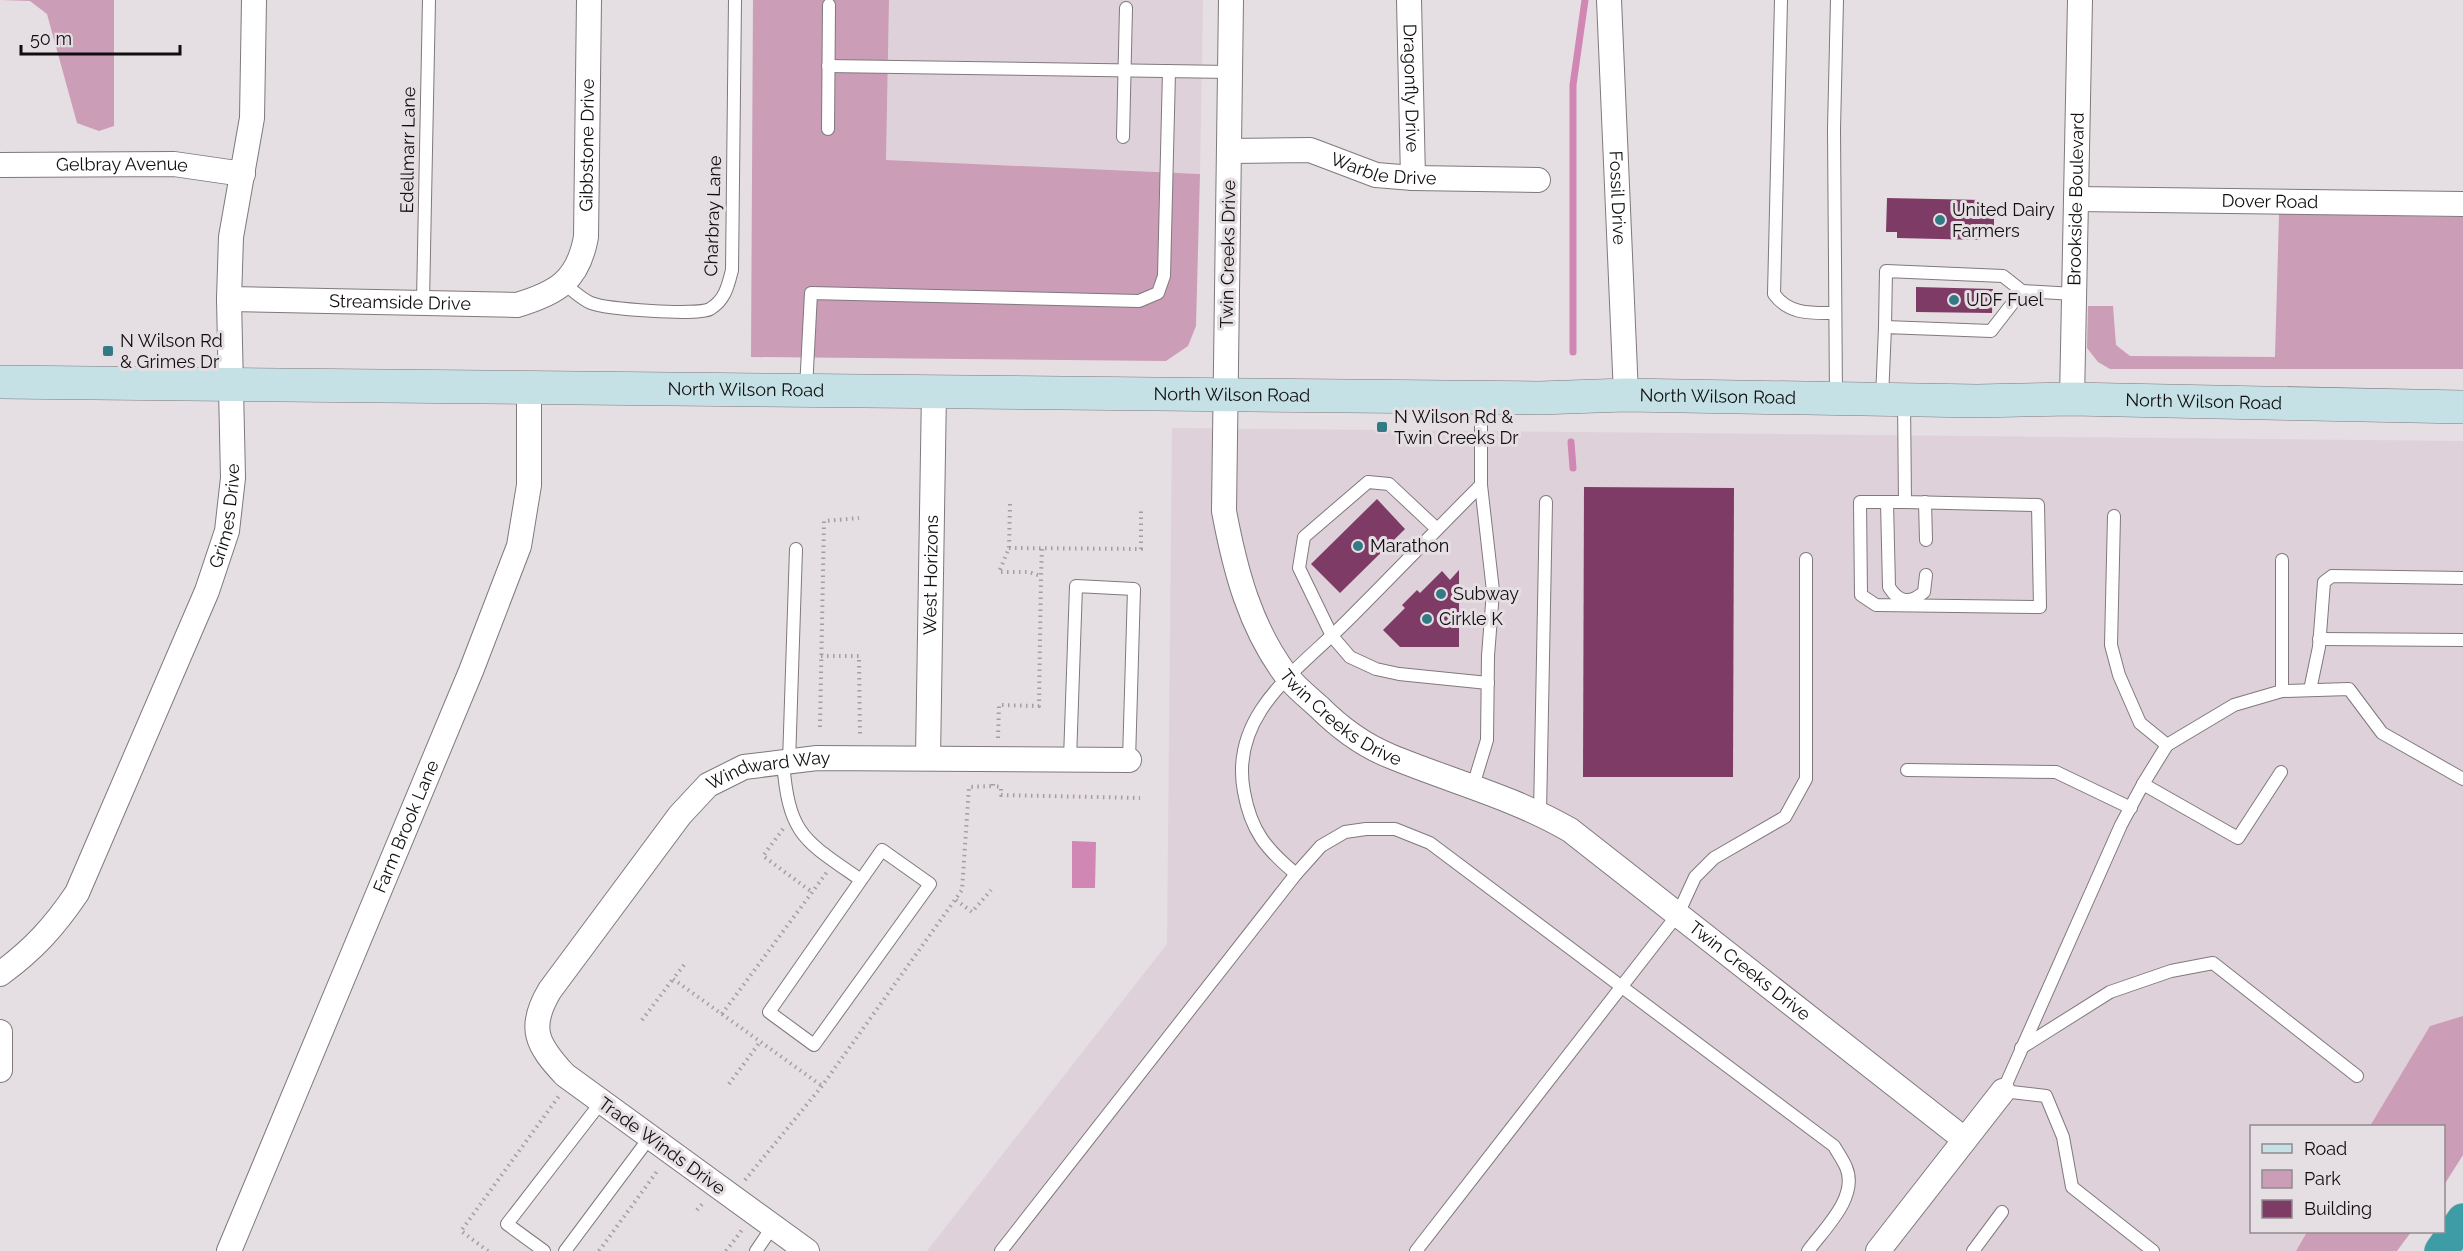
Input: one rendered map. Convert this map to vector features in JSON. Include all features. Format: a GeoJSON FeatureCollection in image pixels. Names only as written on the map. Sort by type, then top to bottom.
{"type":"FeatureCollection","features":[{"type":"Feature","properties":{"kind":"highway"},"geometry":{"type":"LineString","coordinates":[[2441,1251],[2463,1220]]}},
{"type":"Feature","properties":{"kind":"main road","name":"North Wilson Road"},"geometry":{"type":"LineString","coordinates":[[0,382],[1481,397],[1626,395],[1893,400],[2072,399],[2463,407]]}},
{"type":"Feature","properties":{"kind":"street","name":"Grimes Drive"},"geometry":{"type":"LineString","coordinates":[[0,974],[27,955],[53,927],[77,893],[207,591],[227,531],[232,478],[229,299],[231,237],[252,118],[254,0]]}},
{"type":"Feature","properties":{"kind":"street","name":"Gibbstone Drive"},"geometry":{"type":"LineString","coordinates":[[564,284],[579,264],[586,237],[589,0]]}},
{"type":"Feature","properties":{"kind":"street","name":"Twin Creeks Drive"},"geometry":{"type":"LineString","coordinates":[[1231,0],[1224,511],[1233,558],[1245,598],[1262,639],[1287,677],[1329,718],[1357,739],[1388,756],[1540,813],[1570,830],[1964,1139]]}},
{"type":"Feature","properties":{"kind":"street","name":"Dragonfly Drive"},"geometry":{"type":"LineString","coordinates":[[1409,0],[1413,178]]}},
{"type":"Feature","properties":{"kind":"street","name":"Fossil Drive"},"geometry":{"type":"LineString","coordinates":[[1609,0],[1626,395]]}},
{"type":"Feature","properties":{"kind":"street","name":"Brookside Boulevard"},"geometry":{"type":"LineString","coordinates":[[2072,399],[2080,0]]}},
{"type":"Feature","properties":{"kind":"street","name":"Warble Drive"},"geometry":{"type":"LineString","coordinates":[[1229,151],[1310,150],[1376,175],[1413,178],[1538,180]]}},
{"type":"Feature","properties":{"kind":"street","name":"Gelbray Avenue"},"geometry":{"type":"LineString","coordinates":[[0,165],[174,164],[243,174]]}},
{"type":"Feature","properties":{"kind":"street","name":"Dover Road"},"geometry":{"type":"LineString","coordinates":[[2076,200],[2463,204]]}},
{"type":"Feature","properties":{"kind":"street","name":"Streamside Drive"},"geometry":{"type":"LineString","coordinates":[[229,299],[517,305],[543,297],[564,284]]}},
{"type":"Feature","properties":{"kind":"street","name":"Farm Brook Lane"},"geometry":{"type":"LineString","coordinates":[[229,1251],[466,682],[519,546],[529,484],[529,387]]}},
{"type":"Feature","properties":{"kind":"street","name":"West Horizons"},"geometry":{"type":"LineString","coordinates":[[928,758],[933,391]]}},
{"type":"Feature","properties":{"kind":"street","name":"Windward Way"},"geometry":{"type":"LineString","coordinates":[[536,1024],[540,1006],[550,990],[680,815],[708,785],[744,767],[816,758],[1129,760]]}},
{"type":"Feature","properties":{"kind":"street","name":"Trade Winds Drive"},"geometry":{"type":"LineString","coordinates":[[536,1024],[545,1053],[566,1075],[650,1137],[726,1205],[773,1227],[807,1251]]}},
{"type":"Feature","properties":{"kind":"street"},"geometry":{"type":"LineString","coordinates":[[0,1032],[0,1070]]}},
{"type":"Feature","properties":{"kind":"street"},"geometry":{"type":"LineString","coordinates":[[1878,1251],[2002,1091]]}},
{"type":"Feature","properties":{"kind":"lane","name":"Edellmarr Lane"},"geometry":{"type":"LineString","coordinates":[[423,302],[429,0]]}},
{"type":"Feature","properties":{"kind":"lane","name":"Charbray Lane"},"geometry":{"type":"LineString","coordinates":[[564,284],[589,302],[606,308],[702,312],[721,301],[732,270],[735,0]]}},
{"type":"Feature","properties":{"kind":"lane"},"geometry":{"type":"LineString","coordinates":[[1781,0],[1774,294],[1782,305],[1803,313],[1835,313]]}},
{"type":"Feature","properties":{"kind":"lane"},"geometry":{"type":"LineString","coordinates":[[1836,399],[1834,129],[1837,0]]}},
{"type":"Feature","properties":{"kind":"lane"},"geometry":{"type":"LineString","coordinates":[[828,129],[829,5]]}},
{"type":"Feature","properties":{"kind":"lane"},"geometry":{"type":"LineString","coordinates":[[1123,137],[1126,8]]}},
{"type":"Feature","properties":{"kind":"lane"},"geometry":{"type":"LineString","coordinates":[[828,66],[1230,72]]}},
{"type":"Feature","properties":{"kind":"lane"},"geometry":{"type":"LineString","coordinates":[[806,390],[810,294],[1139,301],[1158,293],[1164,276],[1169,71]]}},
{"type":"Feature","properties":{"kind":"lane"},"geometry":{"type":"LineString","coordinates":[[1905,502],[1885,327],[1886,271],[2003,276],[2022,291],[2074,294]]}},
{"type":"Feature","properties":{"kind":"lane"},"geometry":{"type":"LineString","coordinates":[[1885,327],[1991,331],[2022,291]]}},
{"type":"Feature","properties":{"kind":"lane"},"geometry":{"type":"LineString","coordinates":[[1473,786],[1487,740],[1488,656],[1493,591],[1481,485],[1481,397]]}},
{"type":"Feature","properties":{"kind":"lane"},"geometry":{"type":"LineString","coordinates":[[1437,530],[1389,484],[1368,482],[1304,537],[1299,568],[1332,636],[1350,657],[1376,669],[1399,674],[1488,683]]}},
{"type":"Feature","properties":{"kind":"lane"},"geometry":{"type":"LineString","coordinates":[[1296,874],[1265,846],[1247,809],[1242,784],[1241,757],[1248,733],[1262,708],[1287,677],[1332,636],[1481,485]]}},
{"type":"Feature","properties":{"kind":"lane"},"geometry":{"type":"LineString","coordinates":[[1540,813],[1546,502]]}},
{"type":"Feature","properties":{"kind":"lane"},"geometry":{"type":"LineString","coordinates":[[1860,502],[1905,502],[2038,505],[2040,607],[1876,605],[1861,595],[1860,502]]}},
{"type":"Feature","properties":{"kind":"lane"},"geometry":{"type":"LineString","coordinates":[[1887,502],[1889,587],[1894,596],[1905,600],[1916,599],[1924,592],[1926,575]]}},
{"type":"Feature","properties":{"kind":"lane"},"geometry":{"type":"LineString","coordinates":[[1925,502],[1926,540]]}},
{"type":"Feature","properties":{"kind":"lane"},"geometry":{"type":"LineString","coordinates":[[2114,516],[2111,645],[2119,675],[2140,723],[2167,745]]}},
{"type":"Feature","properties":{"kind":"lane"},"geometry":{"type":"LineString","coordinates":[[796,549],[785,793],[796,826],[806,840],[861,880]]}},
{"type":"Feature","properties":{"kind":"lane"},"geometry":{"type":"LineString","coordinates":[[1416,1251],[1678,915],[1695,877],[1714,858],[1785,817],[1806,779],[1806,559]]}},
{"type":"Feature","properties":{"kind":"lane"},"geometry":{"type":"LineString","coordinates":[[2282,560],[2282,691]]}},
{"type":"Feature","properties":{"kind":"lane"},"geometry":{"type":"LineString","coordinates":[[2310,690],[2319,639],[2324,582],[2332,576],[2463,578]]}},
{"type":"Feature","properties":{"kind":"lane"},"geometry":{"type":"LineString","coordinates":[[1070,759],[1076,586],[1134,589],[1129,760]]}},
{"type":"Feature","properties":{"kind":"lane"},"geometry":{"type":"LineString","coordinates":[[2319,639],[2463,640]]}},
{"type":"Feature","properties":{"kind":"lane"},"geometry":{"type":"LineString","coordinates":[[2153,1251],[2073,1187],[2063,1137],[2046,1096],[2002,1091],[2131,808],[2167,745],[2235,705],[2282,691],[2349,688],[2382,734],[2463,779]]}},
{"type":"Feature","properties":{"kind":"lane"},"geometry":{"type":"LineString","coordinates":[[1907,770],[2056,772],[2131,808]]}},
{"type":"Feature","properties":{"kind":"lane"},"geometry":{"type":"LineString","coordinates":[[2144,784],[2238,838],[2281,772]]}},
{"type":"Feature","properties":{"kind":"lane"},"geometry":{"type":"LineString","coordinates":[[1001,1251],[1296,874],[1321,846],[1345,832],[1366,829],[1395,830],[1430,843],[1834,1146],[1847,1169],[1848,1188],[1842,1205],[1808,1251]]}},
{"type":"Feature","properties":{"kind":"lane"},"geometry":{"type":"LineString","coordinates":[[882,850],[930,884],[814,1045],[769,1012],[861,880],[882,850]]}},
{"type":"Feature","properties":{"kind":"lane"},"geometry":{"type":"LineString","coordinates":[[2021,1048],[2110,992],[2170,971],[2213,963],[2357,1076]]}},
{"type":"Feature","properties":{"kind":"lane"},"geometry":{"type":"LineString","coordinates":[[544,1251],[507,1224],[602,1101]]}},
{"type":"Feature","properties":{"kind":"lane"},"geometry":{"type":"LineString","coordinates":[[565,1251],[650,1137]]}},
{"type":"Feature","properties":{"kind":"lane"},"geometry":{"type":"LineString","coordinates":[[1972,1251],[2002,1212]]}},
{"type":"Feature","properties":{"kind":"lane"},"geometry":{"type":"LineString","coordinates":[[756,1251],[773,1227]]}},
{"type":"Feature","properties":{"kind":"path"},"geometry":{"type":"LineString","coordinates":[[1010,504],[1009,548],[999,572],[1029,572],[1041,576]]}},
{"type":"Feature","properties":{"kind":"path"},"geometry":{"type":"LineString","coordinates":[[1009,548],[1141,549],[1141,507]]}},
{"type":"Feature","properties":{"kind":"path"},"geometry":{"type":"LineString","coordinates":[[820,727],[824,521],[859,518]]}},
{"type":"Feature","properties":{"kind":"path"},"geometry":{"type":"LineString","coordinates":[[993,786],[999,705],[1039,706],[1042,548]]}},
{"type":"Feature","properties":{"kind":"path"},"geometry":{"type":"LineString","coordinates":[[821,656],[859,656],[860,747]]}},
{"type":"Feature","properties":{"kind":"path"},"geometry":{"type":"LineString","coordinates":[[726,1205],[753,1168],[822,1086],[962,890],[969,787],[1001,787],[1001,795],[1140,798]]}},
{"type":"Feature","properties":{"kind":"path"},"geometry":{"type":"LineString","coordinates":[[786,825],[763,856],[812,892]]}},
{"type":"Feature","properties":{"kind":"path"},"geometry":{"type":"LineString","coordinates":[[722,1014],[827,871]]}},
{"type":"Feature","properties":{"kind":"path"},"geometry":{"type":"LineString","coordinates":[[956,900],[972,912],[991,890]]}},
{"type":"Feature","properties":{"kind":"path"},"geometry":{"type":"LineString","coordinates":[[642,1020],[684,965]]}},
{"type":"Feature","properties":{"kind":"path"},"geometry":{"type":"LineString","coordinates":[[674,979],[822,1086]]}},
{"type":"Feature","properties":{"kind":"path"},"geometry":{"type":"LineString","coordinates":[[729,1084],[760,1042]]}},
{"type":"Feature","properties":{"kind":"path"},"geometry":{"type":"LineString","coordinates":[[485,1250],[461,1231],[561,1093]]}},
{"type":"Feature","properties":{"kind":"path"},"geometry":{"type":"LineString","coordinates":[[599,1251],[659,1168],[668,1175]]}},
{"type":"Feature","properties":{"kind":"path"},"geometry":{"type":"LineString","coordinates":[[695,1194],[704,1201],[726,1205],[743,1229],[726,1251]]}},
{"type":"Feature","properties":{"kind":"path"},"geometry":{"type":"LineString","coordinates":[[697,1210],[704,1201]]}},
{"type":"Feature","properties":{"kind":"shaded area"},"geometry":{"type":"Polygon","coordinates":[[[889,0],[1203,0],[1200,174],[886,160],[889,0]]]}},
{"type":"Feature","properties":{"kind":"shaded area"},"geometry":{"type":"Polygon","coordinates":[[[1172,428],[2463,441],[2463,1016],[2430,1026],[2371,1125],[2250,1125],[2250,1233],[2306,1233],[2296,1251],[927,1251],[1167,944],[1172,428]]]}},
{"type":"Feature","properties":{"kind":"shaded area"},"geometry":{"type":"Polygon","coordinates":[[[1072,841],[1096,842],[1095,888],[1072,888],[1072,841]]]}},
{"type":"Feature","properties":{"kind":"green space"},"geometry":{"type":"Polygon","coordinates":[[[1,0],[114,0],[114,126],[99,131],[77,123],[47,14],[30,1],[1,0]]]}},
{"type":"Feature","properties":{"kind":"green space"},"geometry":{"type":"Polygon","coordinates":[[[753,0],[889,0],[886,160],[1200,174],[1196,326],[1188,346],[1166,361],[751,357],[753,0]]]}},
{"type":"Feature","properties":{"kind":"green space"},"geometry":{"type":"Polygon","coordinates":[[[2279,214],[2463,217],[2463,369],[2110,369],[2098,362],[2087,348],[2088,306],[2113,306],[2116,345],[2130,356],[2275,357],[2279,214]]]}},
{"type":"Feature","properties":{"kind":"green space"},"geometry":{"type":"Polygon","coordinates":[[[2463,1016],[2463,1155],[2445,1183],[2445,1125],[2371,1125],[2430,1026],[2463,1016]]]}},
{"type":"Feature","properties":{"kind":"green space"},"geometry":{"type":"Polygon","coordinates":[[[2306,1233],[2410,1233],[2397,1251],[2296,1251],[2306,1233]]]}},
{"type":"Feature","properties":{"kind":"building","name":"United Dairy Farmers"},"geometry":{"type":"Polygon","coordinates":[[[1887,198],[1982,200],[1982,209],[1994,209],[1994,233],[1981,233],[1981,240],[1897,238],[1897,232],[1886,232],[1887,198]]]}},
{"type":"Feature","properties":{"kind":"building","name":"UDF Fuel"},"geometry":{"type":"Polygon","coordinates":[[[1916,287],[1993,289],[1992,313],[1916,312],[1916,287]]]}},
{"type":"Feature","properties":{"kind":"building"},"geometry":{"type":"Polygon","coordinates":[[[1584,487],[1734,488],[1733,777],[1583,777],[1584,487]]]}},
{"type":"Feature","properties":{"kind":"building","name":"Marathon"},"geometry":{"type":"Polygon","coordinates":[[[1377,499],[1405,529],[1340,593],[1311,564],[1377,499]]]}},
{"type":"Feature","properties":{"kind":"building","name":"Cirkle K"},"geometry":{"type":"Polygon","coordinates":[[[1459,570],[1459,647],[1400,647],[1383,630],[1405,608],[1402,605],[1417,590],[1420,593],[1442,571],[1450,580],[1459,570]]]}},
{"type":"Feature","properties":{"kind":"waterway"},"geometry":{"type":"LineString","coordinates":[[1573,352],[1573,85],[1585,0]]}},
{"type":"Feature","properties":{"kind":"waterway"},"geometry":{"type":"LineString","coordinates":[[1571,442],[1573,468]]}},
{"type":"Feature","properties":{"kind":"place","name":"United Dairy Farmers"},"geometry":{"type":"Point","coordinates":[1940,220]}},
{"type":"Feature","properties":{"kind":"place","name":"UDF Fuel"},"geometry":{"type":"Point","coordinates":[1954,300]}},
{"type":"Feature","properties":{"kind":"place","name":"N Wilson Rd & Grimes Dr"},"geometry":{"type":"Point","coordinates":[108,351]}},
{"type":"Feature","properties":{"kind":"place","name":"N Wilson Rd & Twin Creeks Dr"},"geometry":{"type":"Point","coordinates":[1382,427]}},
{"type":"Feature","properties":{"kind":"place","name":"Marathon"},"geometry":{"type":"Point","coordinates":[1358,546]}},
{"type":"Feature","properties":{"kind":"place","name":"Subway"},"geometry":{"type":"Point","coordinates":[1441,594]}},
{"type":"Feature","properties":{"kind":"place","name":"Cirkle K"},"geometry":{"type":"Point","coordinates":[1427,619]}}]}
